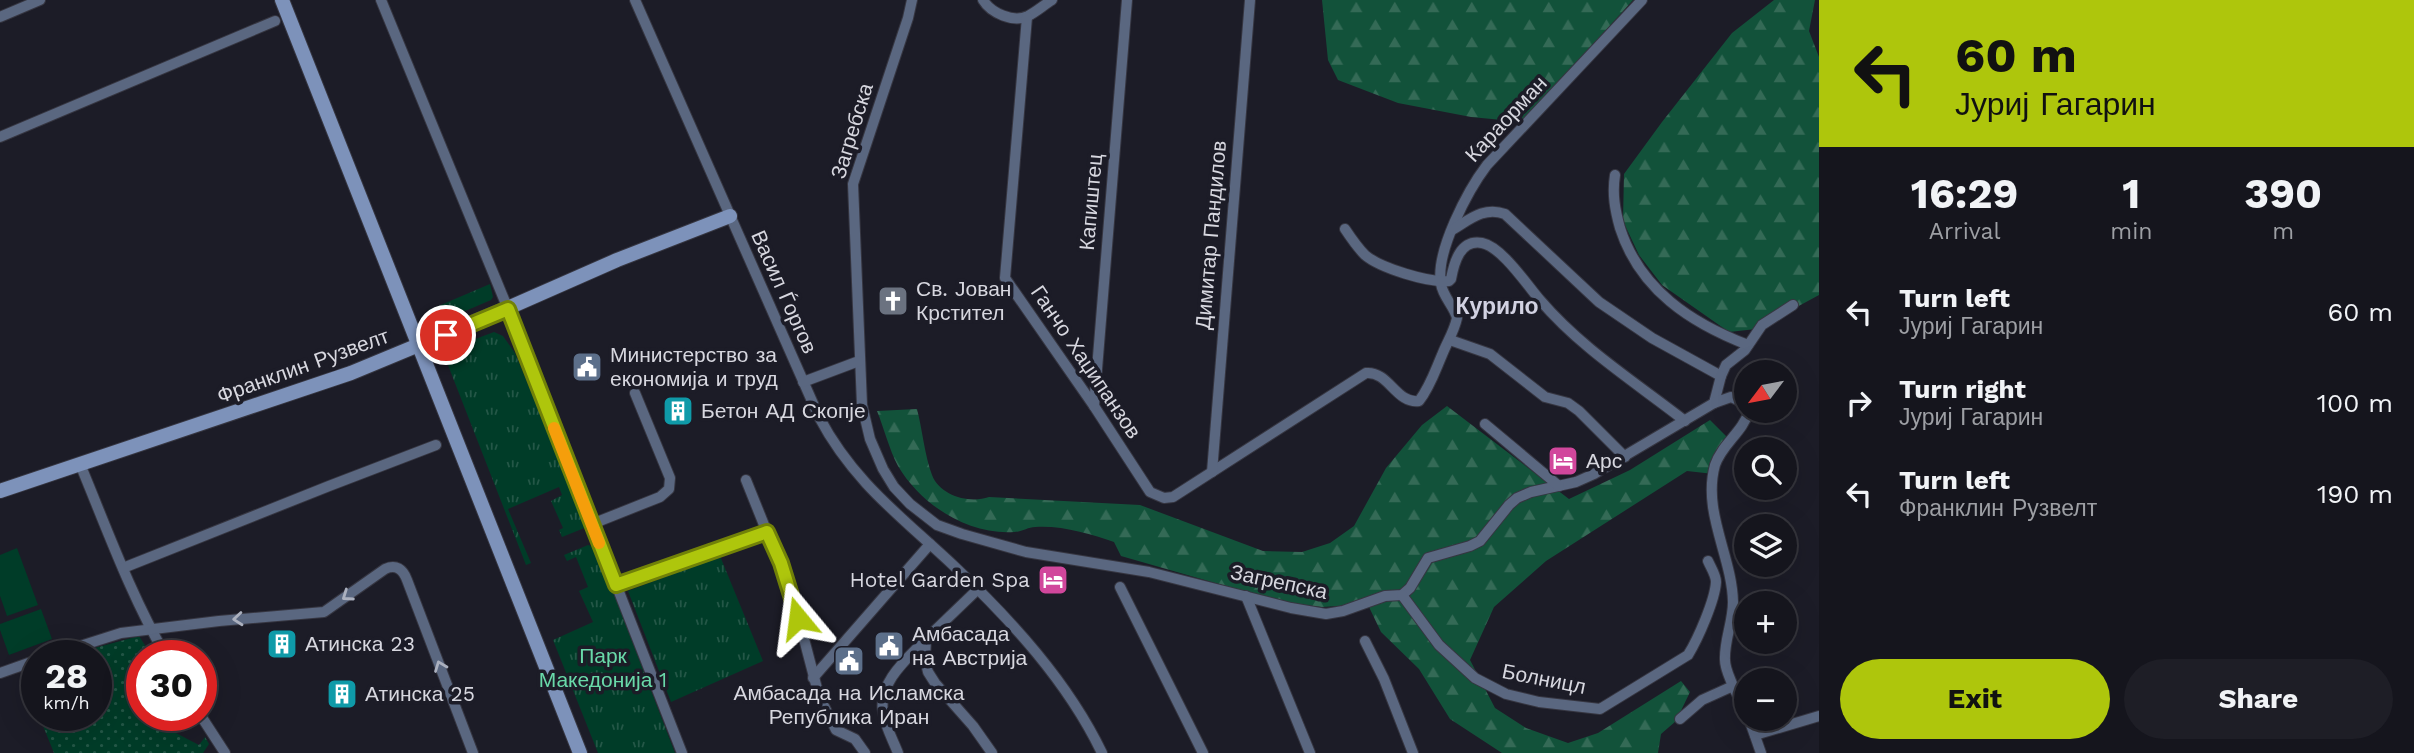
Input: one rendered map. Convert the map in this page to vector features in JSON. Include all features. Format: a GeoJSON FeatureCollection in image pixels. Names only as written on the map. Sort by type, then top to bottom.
{"type":"FeatureCollection","features":[{"type":"Feature","properties":{"kind":"street"},"geometry":{"type":"LineString","coordinates":[[0,17],[40,0]]}},
{"type":"Feature","properties":{"kind":"street"},"geometry":{"type":"LineString","coordinates":[[282,0],[421,345],[580,753]]}},
{"type":"Feature","properties":{"kind":"street"},"geometry":{"type":"LineString","coordinates":[[381,0],[508,309],[682,753]]}},
{"type":"Feature","properties":{"kind":"street","name":"Васил Ѓоргов"},"geometry":{"type":"LineString","coordinates":[[635,0],[832,442],[852,469],[889,508],[951,563],[1026,642],[1065,690],[1102,753]]}},
{"type":"Feature","properties":{"kind":"street","name":"Загребска"},"geometry":{"type":"LineString","coordinates":[[859,361],[853,184],[912,0]]}},
{"type":"Feature","properties":{"kind":"street"},"geometry":{"type":"LineString","coordinates":[[908,18],[918,0]]}},
{"type":"Feature","properties":{"kind":"street"},"geometry":{"type":"LineString","coordinates":[[983,0],[992,10],[1016,18],[1027,17],[1052,0]]}},
{"type":"Feature","properties":{"kind":"street","name":"Капиштец"},"geometry":{"type":"LineString","coordinates":[[1094,406],[1127,0]]}},
{"type":"Feature","properties":{"kind":"street","name":"Димитар Пандилов"},"geometry":{"type":"LineString","coordinates":[[1212,472],[1250,0]]}},
{"type":"Feature","properties":{"kind":"street","name":"Караорман"},"geometry":{"type":"LineString","coordinates":[[1440,282],[1452,230],[1472,184],[1642,0]]}},
{"type":"Feature","properties":{"kind":"street","name":"Ганчо Хаџипанзов"},"geometry":{"type":"LineString","coordinates":[[1027,17],[1005,278],[1150,492],[1164,498],[1173,497],[1212,472]]}},
{"type":"Feature","properties":{"kind":"street"},"geometry":{"type":"LineString","coordinates":[[0,137],[275,21]]}},
{"type":"Feature","properties":{"kind":"street"},"geometry":{"type":"LineString","coordinates":[[1615,175],[1613,197],[1616,216],[1629,253],[1638,268],[1661,294],[1704,325],[1748,345]]}},
{"type":"Feature","properties":{"kind":"street"},"geometry":{"type":"LineString","coordinates":[[1452,230],[1480,213],[1497,211],[1505,214],[1599,302],[1652,338],[1721,376]]}},
{"type":"Feature","properties":{"kind":"street","name":"Франклин Рузвелт"},"geometry":{"type":"LineString","coordinates":[[0,491],[351,373],[508,309],[617,260],[730,216]]}},
{"type":"Feature","properties":{"kind":"street"},"geometry":{"type":"LineString","coordinates":[[1345,229],[1368,257],[1396,270],[1440,282],[1451,279],[1457,256],[1462,249],[1475,243],[1489,246],[1588,349],[1685,421]]}},
{"type":"Feature","properties":{"kind":"street"},"geometry":{"type":"LineString","coordinates":[[1212,472],[1366,373],[1378,374],[1403,397],[1414,402],[1419,401],[1427,390],[1450,340],[1457,318],[1440,282]]}},
{"type":"Feature","properties":{"kind":"street"},"geometry":{"type":"LineString","coordinates":[[1714,403],[1726,365],[1748,345],[1762,326],[1793,305]]}},
{"type":"Feature","properties":{"kind":"street"},"geometry":{"type":"LineString","coordinates":[[1450,340],[1490,354],[1545,397],[1568,403],[1625,457]]}},
{"type":"Feature","properties":{"kind":"street"},"geometry":{"type":"LineString","coordinates":[[803,382],[859,361]]}},
{"type":"Feature","properties":{"kind":"street","name":"Загрепска"},"geometry":{"type":"LineString","coordinates":[[859,361],[865,423],[883,468],[894,487],[910,504],[937,524],[1026,552],[1149,572],[1291,608],[1326,614],[1385,596],[1402,595]]}},
{"type":"Feature","properties":{"kind":"street"},"geometry":{"type":"LineString","coordinates":[[592,524],[660,497],[669,489],[670,478],[635,393]]}},
{"type":"Feature","properties":{"kind":"street"},"geometry":{"type":"LineString","coordinates":[[1402,595],[1415,580],[1423,563],[1434,555],[1480,541],[1517,498],[1531,492],[1576,482],[1625,457],[1714,403],[1734,398]]}},
{"type":"Feature","properties":{"kind":"street"},"geometry":{"type":"LineString","coordinates":[[1485,424],[1559,486]]}},
{"type":"Feature","properties":{"kind":"street"},"geometry":{"type":"LineString","coordinates":[[1734,679],[1725,660],[1733,603],[1731,580],[1716,524],[1713,481],[1719,457],[1743,424]]}},
{"type":"Feature","properties":{"kind":"street"},"geometry":{"type":"LineString","coordinates":[[122,568],[436,445]]}},
{"type":"Feature","properties":{"kind":"street"},"geometry":{"type":"LineString","coordinates":[[80,464],[122,568],[157,640]]}},
{"type":"Feature","properties":{"kind":"street"},"geometry":{"type":"LineString","coordinates":[[746,480],[793,597],[819,696],[836,730],[855,740],[865,753]]}},
{"type":"Feature","properties":{"kind":"street"},"geometry":{"type":"LineString","coordinates":[[616,585],[767,532]]}},
{"type":"Feature","properties":{"kind":"street"},"geometry":{"type":"LineString","coordinates":[[813,678],[930,544]]}},
{"type":"Feature","properties":{"kind":"street","name":"Болницл"},"geometry":{"type":"LineString","coordinates":[[1402,595],[1451,658],[1490,687],[1539,702],[1600,709],[1688,655],[1697,641],[1714,593],[1716,579],[1708,561]]}},
{"type":"Feature","properties":{"kind":"street"},"geometry":{"type":"LineString","coordinates":[[99,640],[121,633],[150,629],[325,611],[387,568],[396,567],[407,580],[473,753]]}},
{"type":"Feature","properties":{"kind":"street"},"geometry":{"type":"LineString","coordinates":[[1120,587],[1203,753]]}},
{"type":"Feature","properties":{"kind":"street"},"geometry":{"type":"LineString","coordinates":[[885,753],[897,751],[882,709],[885,691],[896,671],[977,590]]}},
{"type":"Feature","properties":{"kind":"street"},"geometry":{"type":"LineString","coordinates":[[1246,596],[1310,753]]}},
{"type":"Feature","properties":{"kind":"street"},"geometry":{"type":"LineString","coordinates":[[926,639],[925,659],[928,672],[992,753]]}},
{"type":"Feature","properties":{"kind":"street"},"geometry":{"type":"LineString","coordinates":[[1365,641],[1384,679],[1413,753]]}},
{"type":"Feature","properties":{"kind":"street"},"geometry":{"type":"LineString","coordinates":[[0,673],[21,666]]}},
{"type":"Feature","properties":{"kind":"street"},"geometry":{"type":"LineString","coordinates":[[1680,719],[1702,700],[1734,692]]}},
{"type":"Feature","properties":{"kind":"street"},"geometry":{"type":"LineString","coordinates":[[1755,735],[1819,716]]}},
{"type":"Feature","properties":{"kind":"street"},"geometry":{"type":"LineString","coordinates":[[211,731],[226,753]]}},
{"type":"Feature","properties":{"kind":"street"},"geometry":{"type":"LineString","coordinates":[[1754,731],[1761,753]]}},
{"type":"Feature","properties":{"kind":"green space"},"geometry":{"type":"Polygon","coordinates":[[[1322,0],[1633,0],[1523,122],[1471,117],[1398,103],[1338,80],[1328,60],[1322,0]]]}},
{"type":"Feature","properties":{"kind":"green space"},"geometry":{"type":"Polygon","coordinates":[[[1774,0],[1815,0],[1809,31],[1819,57],[1819,295],[1756,329],[1729,332],[1662,285],[1639,255],[1623,221],[1624,174],[1732,33],[1774,0]]]}},
{"type":"Feature","properties":{"kind":"green space"},"geometry":{"type":"Polygon","coordinates":[[[490,284],[493,297],[491,300],[435,324],[429,310],[490,284]]]}},
{"type":"Feature","properties":{"kind":"green space"},"geometry":{"type":"Polygon","coordinates":[[[494,332],[503,336],[515,353],[587,527],[562,537],[559,530],[563,528],[551,501],[562,495],[559,487],[508,509],[531,563],[526,565],[446,360],[454,347],[494,332]]]}},
{"type":"Feature","properties":{"kind":"green space"},"geometry":{"type":"Polygon","coordinates":[[[1447,406],[1569,499],[1630,470],[1710,420],[1728,438],[1714,474],[1687,471],[1546,561],[1494,607],[1470,660],[1495,708],[1526,728],[1568,743],[1598,733],[1681,681],[1690,692],[1676,721],[1661,734],[1658,753],[1502,753],[1450,719],[1419,669],[1381,632],[1369,607],[1322,607],[1285,603],[1121,556],[1114,542],[1076,531],[1032,527],[1017,532],[997,532],[963,523],[933,505],[908,480],[898,466],[877,411],[917,409],[932,475],[942,488],[965,499],[989,497],[1140,505],[1263,551],[1302,552],[1330,543],[1354,526],[1386,468],[1422,425],[1447,406]]]}},
{"type":"Feature","properties":{"kind":"green space","name":"Парк Македонија 1"},"geometry":{"type":"Polygon","coordinates":[[[588,545],[595,547],[601,560],[675,753],[598,753],[553,640],[593,622],[579,591],[588,587],[576,557],[567,561],[564,555],[588,545]]]}},
{"type":"Feature","properties":{"kind":"green space"},"geometry":{"type":"Polygon","coordinates":[[[17,548],[38,605],[7,616],[0,596],[0,555],[17,548]]]}},
{"type":"Feature","properties":{"kind":"green space"},"geometry":{"type":"Polygon","coordinates":[[[720,556],[763,661],[671,702],[628,591],[720,556]]]}},
{"type":"Feature","properties":{"kind":"green space"},"geometry":{"type":"Polygon","coordinates":[[[41,609],[52,639],[21,640],[21,651],[9,655],[0,624],[41,609]]]}},
{"type":"Feature","properties":{"kind":"green space"},"geometry":{"type":"Polygon","coordinates":[[[139,636],[142,640],[126,640],[126,731],[172,731],[199,745],[205,737],[209,744],[203,753],[54,753],[45,731],[112,731],[112,643],[139,636]]]}},
{"type":"Feature","properties":{"kind":"slow traffic"},"geometry":{"type":"LineString","coordinates":[[554,428],[599,543]]}},
{"type":"Feature","properties":{"kind":"place","name":"Св. Јован Крстител"},"geometry":{"type":"Point","coordinates":[893,301]}},
{"type":"Feature","properties":{"kind":"place","name":"Министерство за економија и труд"},"geometry":{"type":"Point","coordinates":[587,367]}},
{"type":"Feature","properties":{"kind":"place","name":"Бетон АД Скопје"},"geometry":{"type":"Point","coordinates":[678,411]}},
{"type":"Feature","properties":{"kind":"place","name":"Арс"},"geometry":{"type":"Point","coordinates":[1563,461]}},
{"type":"Feature","properties":{"kind":"place","name":"Hotel Garden Spa"},"geometry":{"type":"Point","coordinates":[1053,580]}},
{"type":"Feature","properties":{"kind":"place","name":"Атинска 23"},"geometry":{"type":"Point","coordinates":[282,644]}},
{"type":"Feature","properties":{"kind":"place","name":"Амбасада на Австрија"},"geometry":{"type":"Point","coordinates":[889,646]}},
{"type":"Feature","properties":{"kind":"place","name":"Амбасада на Исламска Република Иран"},"geometry":{"type":"Point","coordinates":[849,661]}},
{"type":"Feature","properties":{"kind":"place","name":"Атинска 25"},"geometry":{"type":"Point","coordinates":[342,694]}},
{"type":"Feature","properties":{"kind":"district","name":"Курило"},"geometry":{"type":"Point","coordinates":[1497,306]}},
{"type":"Feature","properties":{"kind":"route"},"geometry":{"type":"LineString","coordinates":[[446,335],[508,309],[616,585],[767,532],[781,563],[798,618]]}}]}
